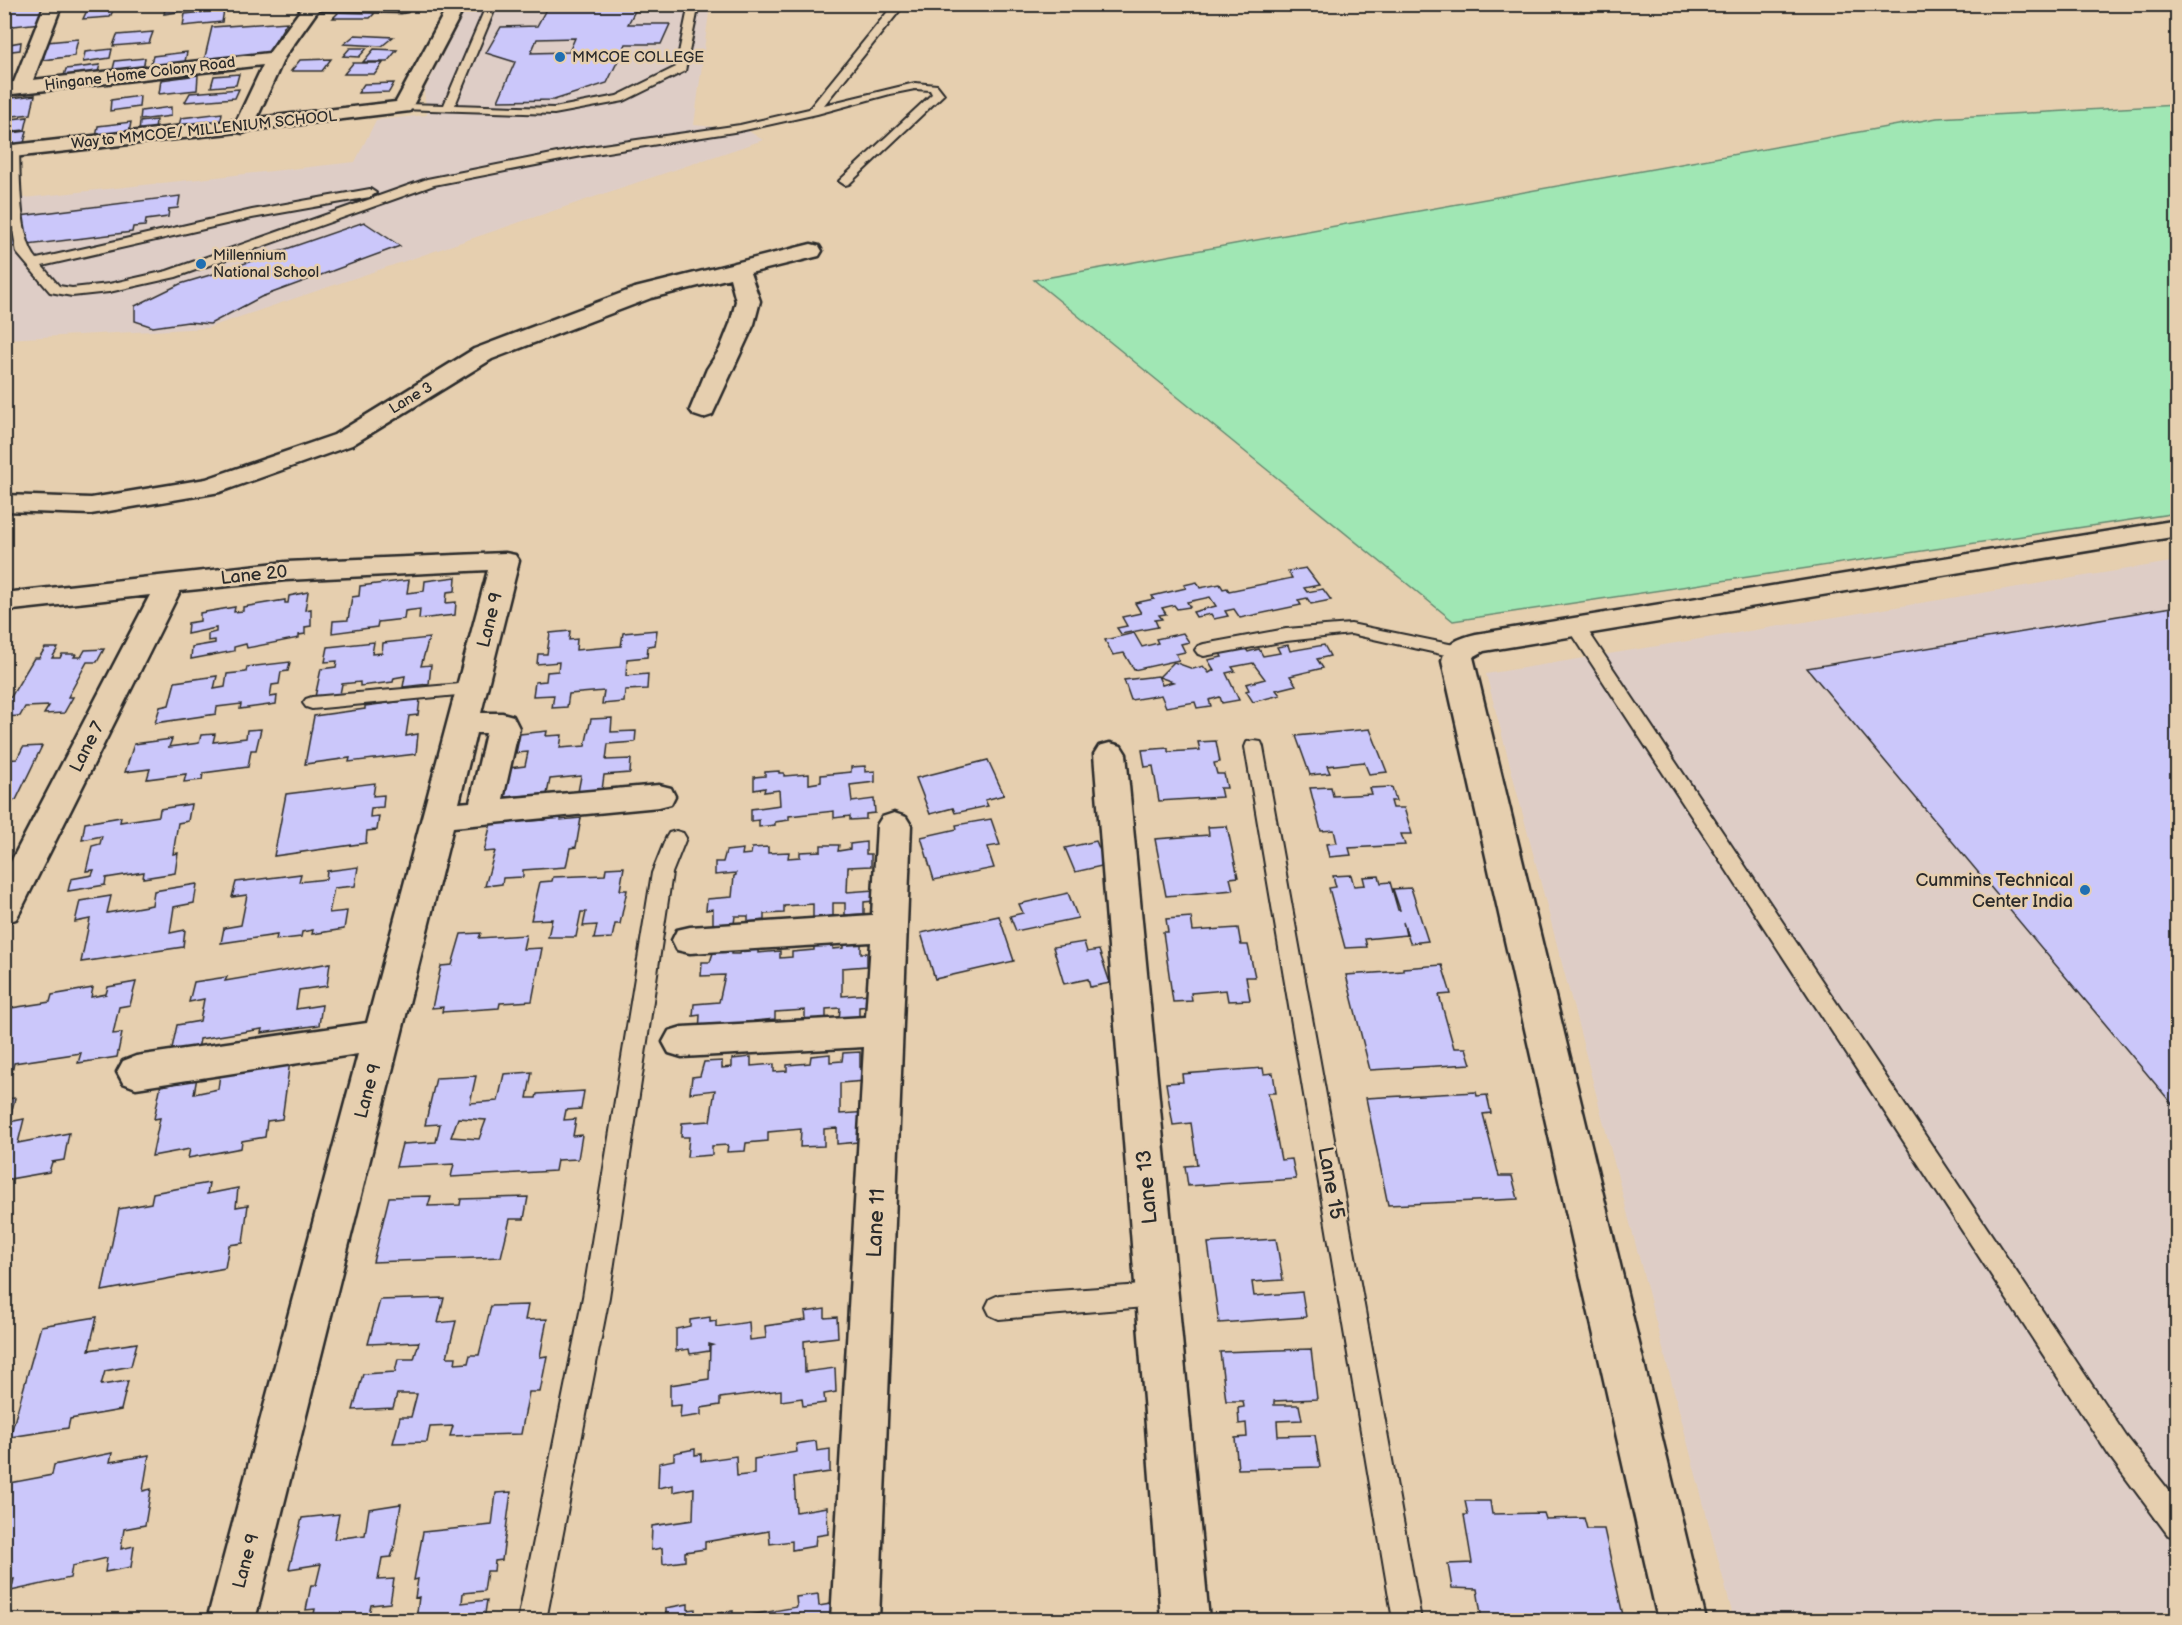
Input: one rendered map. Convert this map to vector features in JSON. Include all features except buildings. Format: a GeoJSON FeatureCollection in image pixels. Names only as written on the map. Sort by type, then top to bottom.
{"type":"FeatureCollection","features":[{"type":"Feature","properties":{"kind":"street"},"geometry":{"type":"LineString","coordinates":[[13,89],[54,4]]}},
{"type":"Feature","properties":{"kind":"street"},"geometry":{"type":"LineString","coordinates":[[404,107],[458,4]]}},
{"type":"Feature","properties":{"kind":"street"},"geometry":{"type":"LineString","coordinates":[[243,127],[275,58],[314,5],[401,7]]}},
{"type":"Feature","properties":{"kind":"street","name":"Hingane Home Colony Road"},"geometry":{"type":"LineString","coordinates":[[13,89],[275,58]]}},
{"type":"Feature","properties":{"kind":"street","name":"Way to MMCOE/ MILLENIUM SCHOOL"},"geometry":{"type":"LineString","coordinates":[[9,152],[404,107]]}},
{"type":"Feature","properties":{"kind":"street","name":"Lane 3"},"geometry":{"type":"LineString","coordinates":[[4,503],[91,506],[211,486],[343,440],[483,354],[644,293],[811,251]]}},
{"type":"Feature","properties":{"kind":"street"},"geometry":{"type":"LineString","coordinates":[[703,410],[719,369],[732,350],[748,301],[738,269]]}},
{"type":"Feature","properties":{"kind":"street"},"geometry":{"type":"LineString","coordinates":[[1682,1620],[1457,661],[1459,652],[1476,643],[2178,528]]}},
{"type":"Feature","properties":{"kind":"street","name":"Lane 20"},"geometry":{"type":"LineString","coordinates":[[4,602],[286,571],[506,561]]}},
{"type":"Feature","properties":{"kind":"street","name":"Lane 9"},"geometry":{"type":"LineString","coordinates":[[231,1620],[506,561]]}},
{"type":"Feature","properties":{"kind":"street","name":"Lane 7"},"geometry":{"type":"LineString","coordinates":[[4,910],[16,863],[169,585]]}},
{"type":"Feature","properties":{"kind":"street"},"geometry":{"type":"LineString","coordinates":[[468,706],[502,723],[503,728],[483,813]]}},
{"type":"Feature","properties":{"kind":"street","name":"Lane 13"},"geometry":{"type":"LineString","coordinates":[[1110,753],[1185,1620]]}},
{"type":"Feature","properties":{"kind":"street"},"geometry":{"type":"LineString","coordinates":[[439,817],[659,796]]}},
{"type":"Feature","properties":{"kind":"street","name":"Lane 11"},"geometry":{"type":"LineString","coordinates":[[855,1620],[894,825]]}},
{"type":"Feature","properties":{"kind":"street"},"geometry":{"type":"LineString","coordinates":[[690,940],[889,927]]}},
{"type":"Feature","properties":{"kind":"street"},"geometry":{"type":"LineString","coordinates":[[682,1042],[884,1031]]}},
{"type":"Feature","properties":{"kind":"street"},"geometry":{"type":"LineString","coordinates":[[136,1072],[382,1036]]}},
{"type":"Feature","properties":{"kind":"lane"},"geometry":{"type":"LineString","coordinates":[[448,108],[492,4]]}},
{"type":"Feature","properties":{"kind":"lane"},"geometry":{"type":"LineString","coordinates":[[404,107],[554,111],[620,99],[681,69],[694,4]]}},
{"type":"Feature","properties":{"kind":"lane"},"geometry":{"type":"LineString","coordinates":[[813,112],[900,4]]}},
{"type":"Feature","properties":{"kind":"lane"},"geometry":{"type":"LineString","coordinates":[[34,264],[252,214],[582,152],[740,128],[915,86],[933,87],[938,94],[845,181]]}},
{"type":"Feature","properties":{"kind":"lane"},"geometry":{"type":"LineString","coordinates":[[9,152],[14,201],[24,253],[55,289],[72,292],[109,288],[171,274],[431,182]]}},
{"type":"Feature","properties":{"kind":"lane"},"geometry":{"type":"LineString","coordinates":[[1576,627],[2117,1444],[2178,1525]]}},
{"type":"Feature","properties":{"kind":"lane"},"geometry":{"type":"LineString","coordinates":[[1204,650],[1286,635],[1351,630],[1459,652]]}},
{"type":"Feature","properties":{"kind":"lane"},"geometry":{"type":"LineString","coordinates":[[312,703],[468,706]]}},
{"type":"Feature","properties":{"kind":"lane","name":"Lane 15"},"geometry":{"type":"LineString","coordinates":[[1254,747],[1407,1620]]}},
{"type":"Feature","properties":{"kind":"lane"},"geometry":{"type":"LineString","coordinates":[[532,1620],[596,1297],[662,873],[676,838]]}},
{"type":"Feature","properties":{"kind":"lane"},"geometry":{"type":"LineString","coordinates":[[999,1307],[1157,1295]]}},
{"type":"Feature","properties":{"kind":"shaded area","name":"Millennium National School"},"geometry":{"type":"Polygon","coordinates":[[[468,5],[710,5],[694,125],[747,130],[763,140],[207,328],[5,339],[5,200],[355,162],[376,120],[427,115],[424,91],[468,5]]]}},
{"type":"Feature","properties":{"kind":"shaded area"},"geometry":{"type":"Polygon","coordinates":[[[2177,561],[2177,1620],[1734,1620],[1486,674],[2177,561]]]}},
{"type":"Feature","properties":{"kind":"green space"},"geometry":{"type":"Polygon","coordinates":[[[2177,105],[2177,513],[1453,621],[1034,280],[1937,118],[2177,105]]]}},
{"type":"Feature","properties":{"kind":"place","name":"MMCOE COLLEGE"},"geometry":{"type":"Point","coordinates":[560,57]}},
{"type":"Feature","properties":{"kind":"place","name":"Millennium National School"},"geometry":{"type":"Point","coordinates":[201,264]}},
{"type":"Feature","properties":{"kind":"place","name":"Cummins Technical Center India"},"geometry":{"type":"Point","coordinates":[2085,890]}}]}
